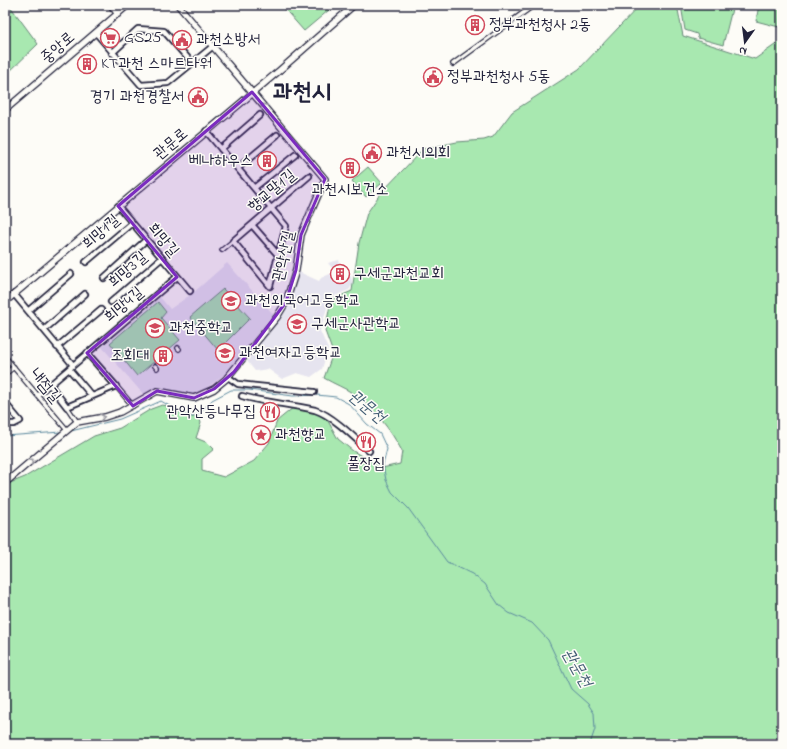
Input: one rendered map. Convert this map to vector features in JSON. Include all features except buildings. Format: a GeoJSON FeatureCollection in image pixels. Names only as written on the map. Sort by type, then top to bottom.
{"type":"FeatureCollection","features":[{"type":"Feature","properties":{"kind":"street"},"geometry":{"type":"LineString","coordinates":[[111,5],[118,14]]}},
{"type":"Feature","properties":{"kind":"street","name":"중앙로"},"geometry":{"type":"LineString","coordinates":[[5,110],[128,5]]}},
{"type":"Feature","properties":{"kind":"street"},"geometry":{"type":"LineString","coordinates":[[178,5],[212,47],[252,92]]}},
{"type":"Feature","properties":{"kind":"street","name":"관문로"},"geometry":{"type":"LineString","coordinates":[[5,302],[252,92],[280,70],[354,5]]}},
{"type":"Feature","properties":{"kind":"street"},"geometry":{"type":"LineString","coordinates":[[453,64],[534,5]]}},
{"type":"Feature","properties":{"kind":"street"},"geometry":{"type":"LineString","coordinates":[[112,52],[138,29],[164,31],[192,63]]}},
{"type":"Feature","properties":{"kind":"street"},"geometry":{"type":"LineString","coordinates":[[96,33],[141,85],[168,83],[212,47]]}},
{"type":"Feature","properties":{"kind":"street","name":"관악산길"},"geometry":{"type":"LineString","coordinates":[[5,483],[77,422],[105,417],[133,406],[157,391],[194,398],[203,395],[228,378],[277,317],[286,302],[296,270],[301,235],[325,179],[252,92]]}},
{"type":"Feature","properties":{"kind":"street"},"geometry":{"type":"LineString","coordinates":[[221,148],[260,115]]}},
{"type":"Feature","properties":{"kind":"street"},"geometry":{"type":"LineString","coordinates":[[206,131],[286,226],[270,286],[233,241]]}},
{"type":"Feature","properties":{"kind":"street"},"geometry":{"type":"LineString","coordinates":[[238,168],[277,135]]}},
{"type":"Feature","properties":{"kind":"street"},"geometry":{"type":"LineString","coordinates":[[254,188],[295,155]]}},
{"type":"Feature","properties":{"kind":"street","name":"향교말1길"},"geometry":{"type":"LineString","coordinates":[[222,250],[309,176]]}},
{"type":"Feature","properties":{"kind":"street","name":"희망길"},"geometry":{"type":"LineString","coordinates":[[118,206],[190,290]]}},
{"type":"Feature","properties":{"kind":"street","name":"희망1길"},"geometry":{"type":"LineString","coordinates":[[86,262],[132,223]]}},
{"type":"Feature","properties":{"kind":"street","name":"향교말1길"},"geometry":{"type":"LineString","coordinates":[[252,225],[279,256]]}},
{"type":"Feature","properties":{"kind":"street"},"geometry":{"type":"LineString","coordinates":[[104,278],[146,240]]}},
{"type":"Feature","properties":{"kind":"street","name":"희망3길"},"geometry":{"type":"LineString","coordinates":[[111,302],[162,258]]}},
{"type":"Feature","properties":{"kind":"street"},"geometry":{"type":"LineString","coordinates":[[28,311],[71,274]]}},
{"type":"Feature","properties":{"kind":"street","name":"희망4길"},"geometry":{"type":"LineString","coordinates":[[38,395],[177,276]]}},
{"type":"Feature","properties":{"kind":"street"},"geometry":{"type":"LineString","coordinates":[[14,294],[73,365]]}},
{"type":"Feature","properties":{"kind":"street"},"geometry":{"type":"LineString","coordinates":[[44,330],[85,294]]}},
{"type":"Feature","properties":{"kind":"street"},"geometry":{"type":"LineString","coordinates":[[57,347],[101,310]]}},
{"type":"Feature","properties":{"kind":"street"},"geometry":{"type":"LineString","coordinates":[[87,353],[133,406]]}},
{"type":"Feature","properties":{"kind":"street","name":"내점길"},"geometry":{"type":"LineString","coordinates":[[5,357],[67,430]]}},
{"type":"Feature","properties":{"kind":"street"},"geometry":{"type":"LineString","coordinates":[[5,374],[14,367]]}},
{"type":"Feature","properties":{"kind":"street"},"geometry":{"type":"LineString","coordinates":[[69,369],[92,396]]}},
{"type":"Feature","properties":{"kind":"street"},"geometry":{"type":"LineString","coordinates":[[228,378],[238,384],[314,392]]}},
{"type":"Feature","properties":{"kind":"street"},"geometry":{"type":"LineString","coordinates":[[50,385],[77,422]]}},
{"type":"Feature","properties":{"kind":"street"},"geometry":{"type":"LineString","coordinates":[[67,407],[116,386]]}},
{"type":"Feature","properties":{"kind":"street"},"geometry":{"type":"LineString","coordinates":[[242,396],[262,402],[317,411],[338,424],[369,451]]}},
{"type":"Feature","properties":{"kind":"street"},"geometry":{"type":"LineString","coordinates":[[5,403],[20,422],[5,424]]}},
{"type":"Feature","properties":{"kind":"highlighted area"},"geometry":{"type":"Polygon","coordinates":[[[252,92],[325,179],[301,235],[296,270],[286,302],[234,372],[214,389],[194,398],[157,391],[133,406],[87,353],[177,277],[118,206],[252,92]]]}},
{"type":"Feature","properties":{"kind":"shaded area","name":"구세군사관학교"},"geometry":{"type":"Polygon","coordinates":[[[339,260],[342,270],[351,276],[353,284],[349,290],[330,298],[320,331],[328,349],[322,369],[311,377],[297,373],[282,379],[268,369],[255,371],[247,361],[263,340],[265,334],[279,318],[297,271],[319,281],[321,278],[332,273],[332,268],[328,263],[339,260]]]}},
{"type":"Feature","properties":{"kind":"shaded area"},"geometry":{"type":"Polygon","coordinates":[[[227,263],[274,315],[225,374],[201,392],[190,394],[162,388],[143,394],[102,347],[160,297],[170,309],[193,293],[227,263]]]}},
{"type":"Feature","properties":{"kind":"green space"},"geometry":{"type":"Polygon","coordinates":[[[281,5],[335,5],[304,31],[281,5]]]}},
{"type":"Feature","properties":{"kind":"green space"},"geometry":{"type":"Polygon","coordinates":[[[640,5],[677,5],[683,36],[755,59],[782,40],[782,744],[5,744],[5,485],[25,477],[94,436],[120,428],[151,409],[162,405],[172,407],[190,417],[199,417],[201,423],[196,438],[208,443],[214,449],[202,459],[202,471],[224,477],[254,461],[269,443],[277,421],[294,407],[313,410],[328,421],[338,439],[353,451],[382,468],[400,464],[402,451],[393,435],[375,412],[354,394],[324,378],[333,353],[325,331],[331,300],[352,291],[359,243],[367,213],[380,194],[423,149],[457,142],[484,140],[493,137],[512,112],[579,69],[640,5]]]}},
{"type":"Feature","properties":{"kind":"green space"},"geometry":{"type":"Polygon","coordinates":[[[681,5],[733,5],[723,45],[698,38],[697,34],[685,30],[681,5]]]}},
{"type":"Feature","properties":{"kind":"green space"},"geometry":{"type":"Polygon","coordinates":[[[759,5],[782,5],[779,27],[756,21],[759,5]]]}},
{"type":"Feature","properties":{"kind":"green space"},"geometry":{"type":"Polygon","coordinates":[[[10,6],[38,44],[5,76],[5,11],[10,6]]]}},
{"type":"Feature","properties":{"kind":"green space"},"geometry":{"type":"Polygon","coordinates":[[[368,167],[382,183],[366,197],[352,181],[368,167]]]}},
{"type":"Feature","properties":{"kind":"green space"},"geometry":{"type":"Polygon","coordinates":[[[223,289],[250,318],[218,350],[190,317],[223,289]]]}},
{"type":"Feature","properties":{"kind":"green space"},"geometry":{"type":"Polygon","coordinates":[[[158,302],[166,312],[161,318],[180,340],[137,376],[110,343],[158,302]]]}},
{"type":"Feature","properties":{"kind":"waterway","name":"관문천"},"geometry":{"type":"LineString","coordinates":[[71,431],[120,419],[161,401],[183,414],[192,417],[200,413],[212,400],[231,390],[249,390],[293,396],[317,395],[336,397],[349,404],[367,424],[380,434],[387,449],[383,465],[386,480],[392,492],[408,508],[447,562],[472,574],[485,584],[499,605],[509,613],[532,623],[548,640],[571,689],[588,704],[594,713],[595,729],[590,744]]}},
{"type":"Feature","properties":{"kind":"waterway","name":"관문천"},"geometry":{"type":"LineString","coordinates":[[5,436],[61,432]]}},
{"type":"Feature","properties":{"kind":"place","name":"정부과천청사 2동"},"geometry":{"type":"Point","coordinates":[475,25]}},
{"type":"Feature","properties":{"kind":"place","name":"GS25"},"geometry":{"type":"Point","coordinates":[110,38]}},
{"type":"Feature","properties":{"kind":"place","name":"과천소방서"},"geometry":{"type":"Point","coordinates":[182,40]}},
{"type":"Feature","properties":{"kind":"place","name":"KT과천 스마트타워"},"geometry":{"type":"Point","coordinates":[87,64]}},
{"type":"Feature","properties":{"kind":"place","name":"정부과천청사 5동"},"geometry":{"type":"Point","coordinates":[433,77]}},
{"type":"Feature","properties":{"kind":"place","name":"경기 과천경찰서"},"geometry":{"type":"Point","coordinates":[198,97]}},
{"type":"Feature","properties":{"kind":"place","name":"과천시의회"},"geometry":{"type":"Point","coordinates":[372,153]}},
{"type":"Feature","properties":{"kind":"place","name":"베나하우스"},"geometry":{"type":"Point","coordinates":[267,161]}},
{"type":"Feature","properties":{"kind":"place","name":"과천시보건소"},"geometry":{"type":"Point","coordinates":[350,168]}},
{"type":"Feature","properties":{"kind":"place","name":"구세군과천교회"},"geometry":{"type":"Point","coordinates":[340,274]}},
{"type":"Feature","properties":{"kind":"place","name":"과천외국어고등학교"},"geometry":{"type":"Point","coordinates":[231,301]}},
{"type":"Feature","properties":{"kind":"place","name":"구세군사관학교"},"geometry":{"type":"Point","coordinates":[297,324]}},
{"type":"Feature","properties":{"kind":"place","name":"과천중학교"},"geometry":{"type":"Point","coordinates":[155,328]}},
{"type":"Feature","properties":{"kind":"place","name":"과천여자고등학교"},"geometry":{"type":"Point","coordinates":[225,353]}},
{"type":"Feature","properties":{"kind":"place","name":"조회대"},"geometry":{"type":"Point","coordinates":[163,356]}},
{"type":"Feature","properties":{"kind":"place","name":"관악산등나무집"},"geometry":{"type":"Point","coordinates":[270,412]}},
{"type":"Feature","properties":{"kind":"place","name":"과천향교"},"geometry":{"type":"Point","coordinates":[261,435]}},
{"type":"Feature","properties":{"kind":"place","name":"풀장집"},"geometry":{"type":"Point","coordinates":[366,442]}},
{"type":"Feature","properties":{"kind":"district","name":"과천시"},"geometry":{"type":"Point","coordinates":[302,93]}}]}
